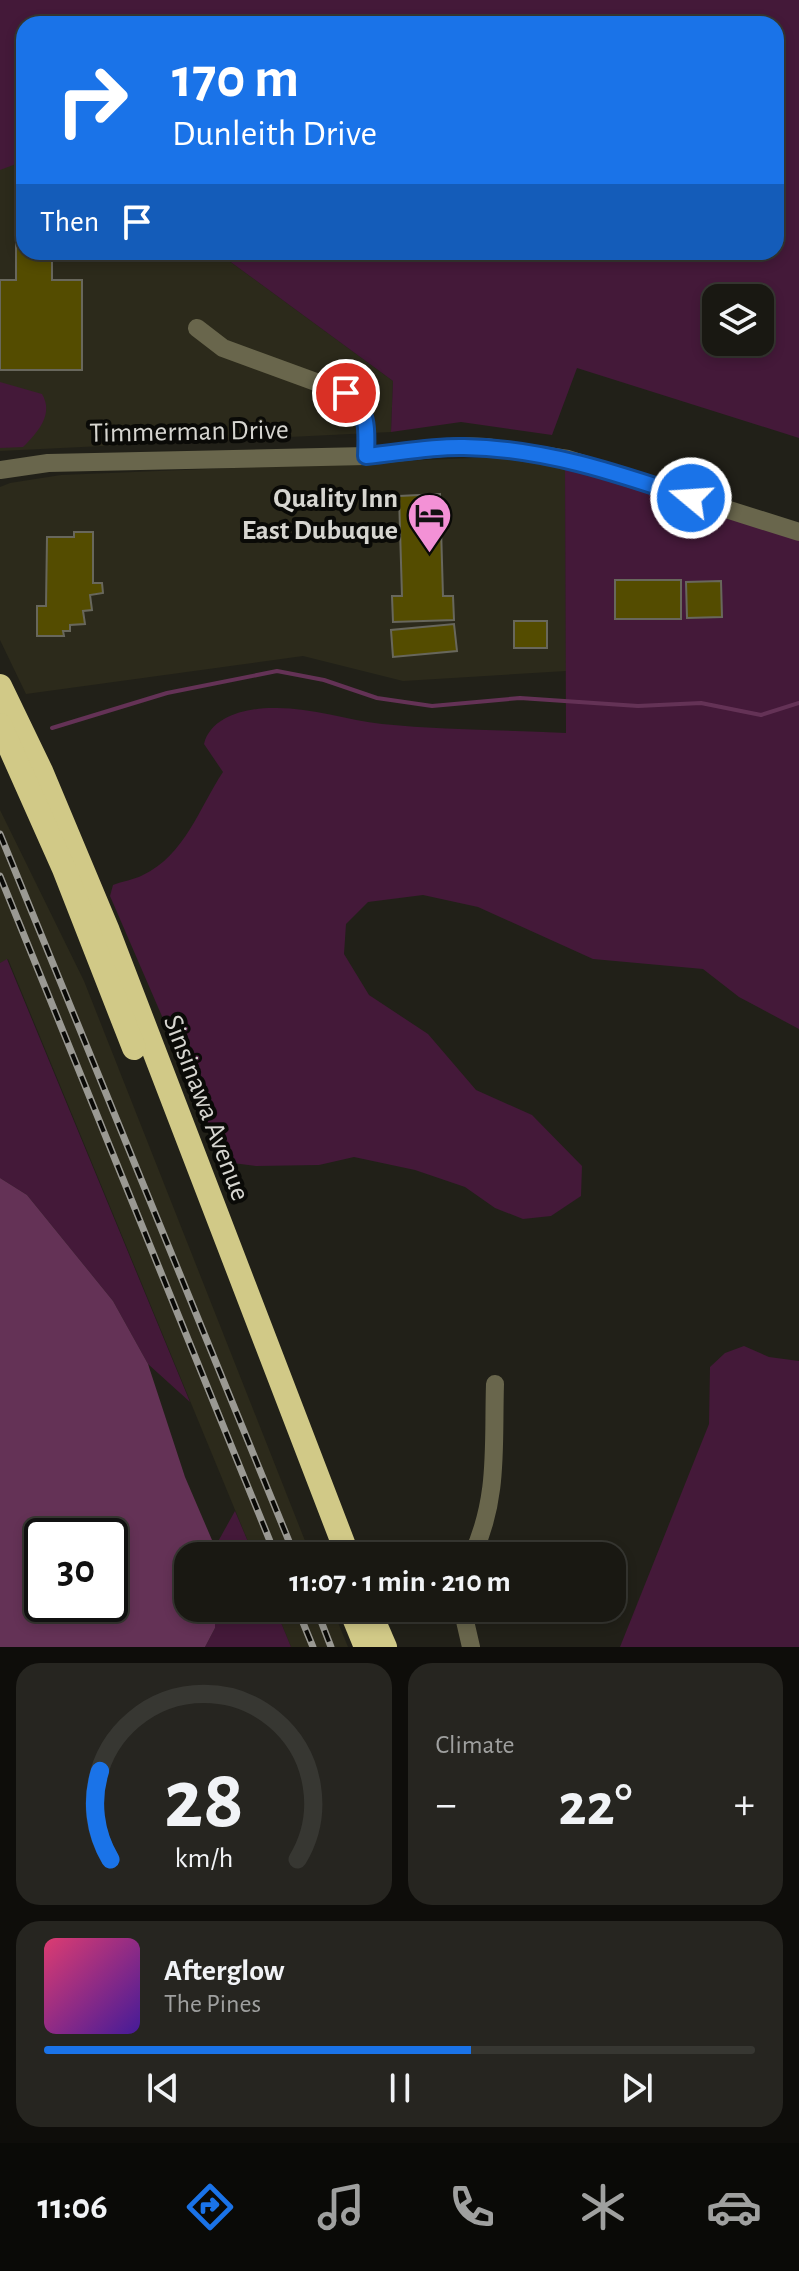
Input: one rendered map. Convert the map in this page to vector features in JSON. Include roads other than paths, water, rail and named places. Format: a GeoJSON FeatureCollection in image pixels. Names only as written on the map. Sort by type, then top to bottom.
{"type":"FeatureCollection","features":[{"type":"Feature","properties":{"kind":"highway","name":"Sinsinawa Avenue"},"geometry":{"type":"LineString","coordinates":[[0,686],[41,771],[108,931],[343,1542]]}},
{"type":"Feature","properties":{"kind":"highway","name":"Sinsinawa Avenue"},"geometry":{"type":"LineString","coordinates":[[0,725],[92,938],[325,1542]]}},
{"type":"Feature","properties":{"kind":"highway"},"geometry":{"type":"LineString","coordinates":[[356,1622],[366,1647]]}},
{"type":"Feature","properties":{"kind":"highway"},"geometry":{"type":"LineString","coordinates":[[374,1622],[385,1647]]}},
{"type":"Feature","properties":{"kind":"street"},"geometry":{"type":"LineString","coordinates":[[197,328],[223,348],[346,393],[355,400],[367,421],[366,456]]}},
{"type":"Feature","properties":{"kind":"street","name":"Timmerman Drive"},"geometry":{"type":"LineString","coordinates":[[0,470],[48,463],[366,456],[460,446],[527,452],[610,471],[799,532]]}},
{"type":"Feature","properties":{"kind":"street"},"geometry":{"type":"LineString","coordinates":[[478,1542],[486,1525],[495,1487],[495,1384]]}},
{"type":"Feature","properties":{"kind":"street"},"geometry":{"type":"LineString","coordinates":[[465,1622],[471,1647]]}},
{"type":"Feature","properties":{"kind":"waterway"},"geometry":{"type":"LineString","coordinates":[[52,728],[167,693],[277,671],[324,680],[377,698],[432,706],[520,698],[638,706],[701,703],[761,715],[799,703]]}},
{"type":"Feature","properties":{"kind":"railway"},"geometry":{"type":"LineString","coordinates":[[0,834],[289,1542]]}},
{"type":"Feature","properties":{"kind":"railway"},"geometry":{"type":"LineString","coordinates":[[0,876],[270,1542]]}},
{"type":"Feature","properties":{"kind":"railway"},"geometry":{"type":"LineString","coordinates":[[303,1622],[313,1647]]}},
{"type":"Feature","properties":{"kind":"railway"},"geometry":{"type":"LineString","coordinates":[[321,1622],[331,1647]]}},
{"type":"Feature","properties":{"kind":"place","name":"Quality Inn East Dubuque"},"geometry":{"type":"Point","coordinates":[429,554]}}]}
